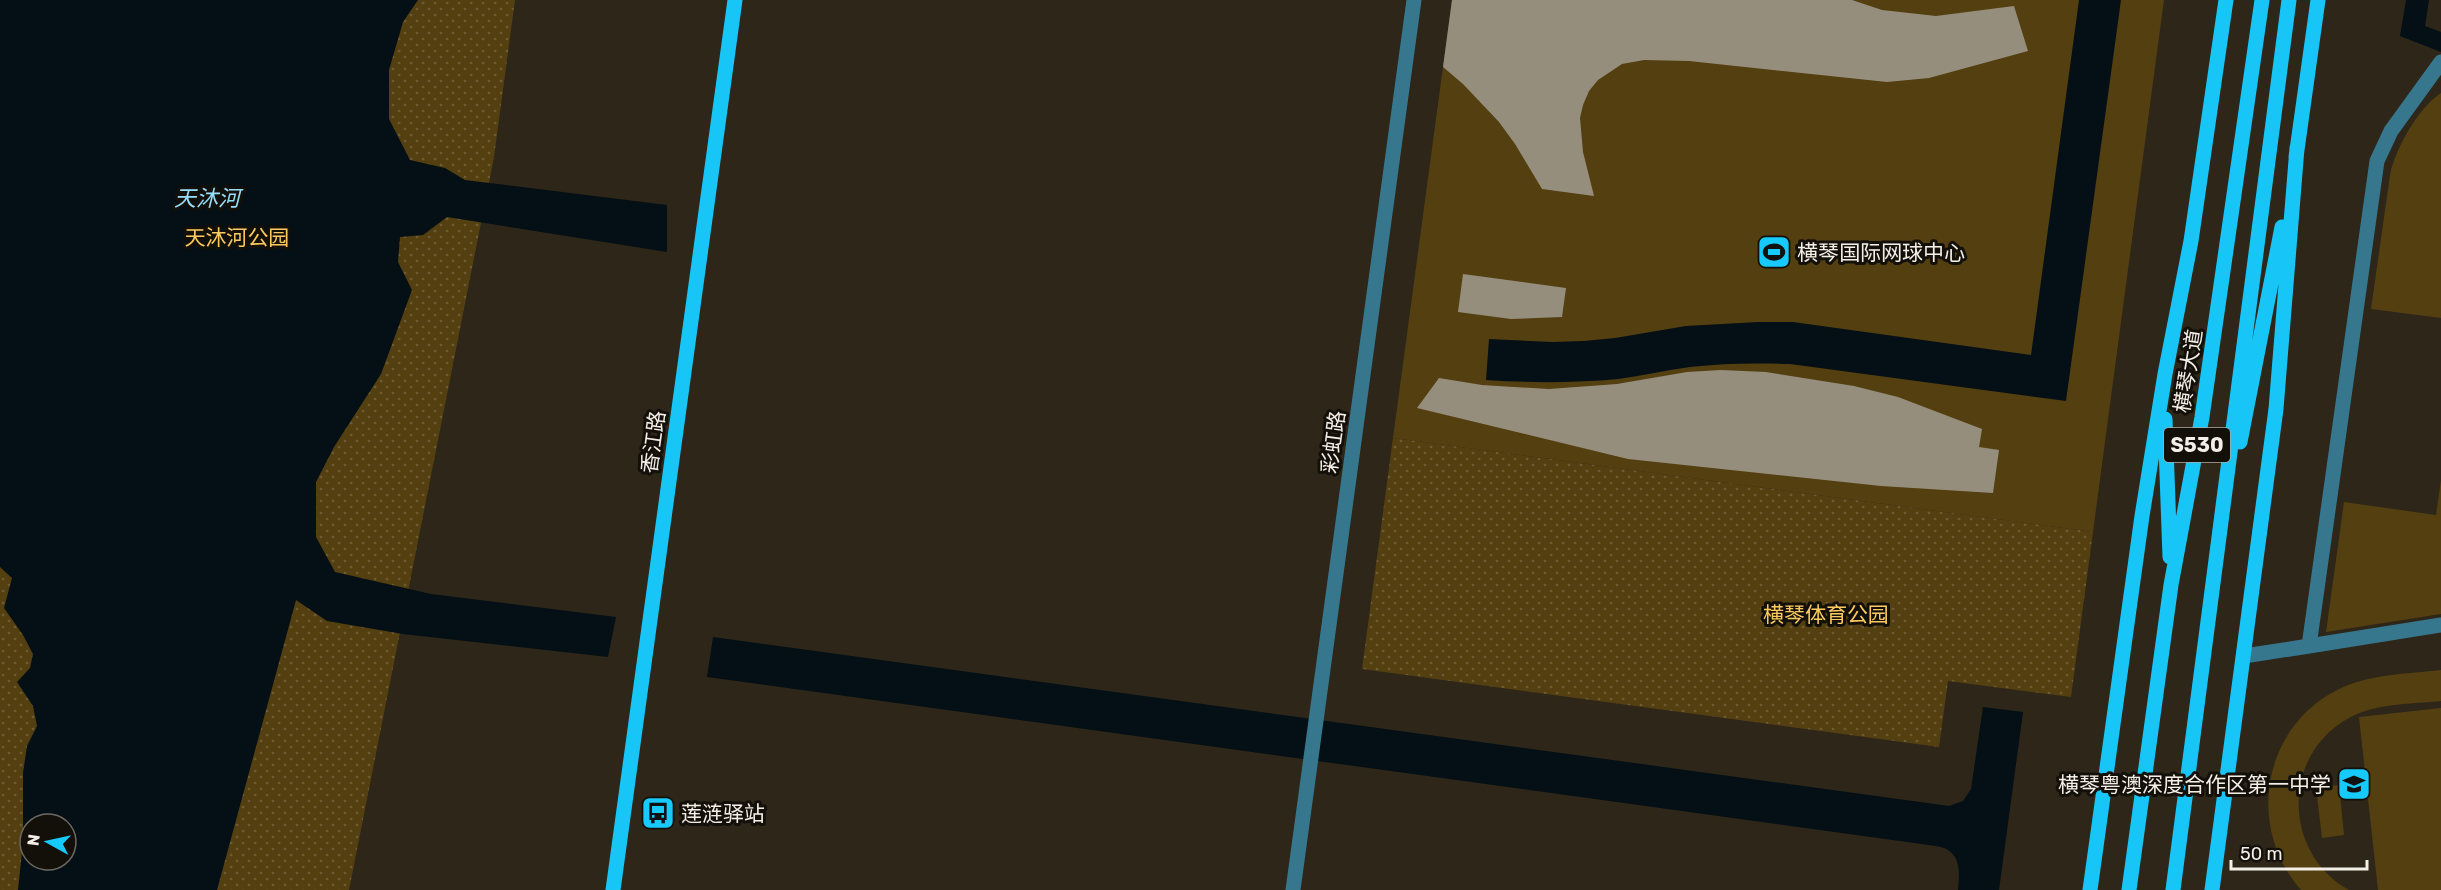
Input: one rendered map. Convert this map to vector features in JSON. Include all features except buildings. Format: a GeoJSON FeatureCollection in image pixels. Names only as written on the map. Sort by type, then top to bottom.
{"type":"FeatureCollection","features":[{"type":"Feature","properties":{"kind":"main road","name":"香江路"},"geometry":{"type":"LineString","coordinates":[[613,890],[735,0]]}},
{"type":"Feature","properties":{"kind":"main road"},"geometry":{"type":"LineString","coordinates":[[2090,890],[2142,516],[2165,374],[2191,241],[2226,0]]}},
{"type":"Feature","properties":{"kind":"main road","name":"横琴大道"},"geometry":{"type":"LineString","coordinates":[[2129,890],[2171,585],[2204,405],[2262,0]]}},
{"type":"Feature","properties":{"kind":"main road","name":"S530"},"geometry":{"type":"LineString","coordinates":[[2173,890],[2218,554],[2254,252],[2289,0]]}},
{"type":"Feature","properties":{"kind":"main road"},"geometry":{"type":"LineString","coordinates":[[2218,554],[2297,148],[2319,0]]}},
{"type":"Feature","properties":{"kind":"main road"},"geometry":{"type":"LineString","coordinates":[[2211,890],[2276,409],[2297,148]]}},
{"type":"Feature","properties":{"kind":"main road"},"geometry":{"type":"LineString","coordinates":[[2165,374],[2171,585]]}},
{"type":"Feature","properties":{"kind":"street","name":"彩虹路"},"geometry":{"type":"LineString","coordinates":[[1293,890],[1414,0]]}},
{"type":"Feature","properties":{"kind":"street"},"geometry":{"type":"LineString","coordinates":[[2309,646],[2375,172],[2385,140],[2438,71]]}},
{"type":"Feature","properties":{"kind":"street"},"geometry":{"type":"LineString","coordinates":[[2244,656],[2441,625]]}},
{"type":"Feature","properties":{"kind":"green space","name":"天沐河公园"},"geometry":{"type":"Polygon","coordinates":[[[0,0],[515,0],[494,157],[349,890],[0,890],[0,0]]]}},
{"type":"Feature","properties":{"kind":"green space","name":"横琴国际网球中心"},"geometry":{"type":"Polygon","coordinates":[[[1452,0],[2164,0],[2093,532],[1393,438],[1452,0]]]}},
{"type":"Feature","properties":{"kind":"green space"},"geometry":{"type":"Polygon","coordinates":[[[2441,93],[2441,318],[2371,309],[2393,165],[2402,142],[2416,119],[2424,108],[2441,93]]]}},
{"type":"Feature","properties":{"kind":"green space","name":"横琴体育公园"},"geometry":{"type":"Polygon","coordinates":[[[1393,438],[2093,532],[2071,697],[1948,681],[1939,747],[1362,669],[1393,438]]]}},
{"type":"Feature","properties":{"kind":"green space"},"geometry":{"type":"Polygon","coordinates":[[[2441,480],[2441,614],[2326,632],[2344,502],[2436,515],[2441,480]]]}},
{"type":"Feature","properties":{"kind":"green space"},"geometry":{"type":"Polygon","coordinates":[[[2441,670],[2441,701],[2395,705],[2361,712],[2328,733],[2312,754],[2302,778],[2299,803],[2302,828],[2311,852],[2327,873],[2349,890],[2301,890],[2284,865],[2273,838],[2268,809],[2270,781],[2278,754],[2292,729],[2312,707],[2337,690],[2349,685],[2388,676],[2441,670]]]}},
{"type":"Feature","properties":{"kind":"green space"},"geometry":{"type":"Polygon","coordinates":[[[2441,708],[2441,890],[2378,890],[2359,717],[2441,708]]]}},
{"type":"Feature","properties":{"kind":"green space"},"geometry":{"type":"Polygon","coordinates":[[[2339,785],[2344,835],[2322,838],[2316,787],[2339,785]]]}},
{"type":"Feature","properties":{"kind":"water","name":"天沐河"},"geometry":{"type":"Polygon","coordinates":[[[0,0],[418,0],[403,22],[389,70],[389,119],[410,160],[445,168],[465,180],[667,205],[667,252],[447,217],[423,235],[400,237],[398,262],[412,290],[381,374],[334,447],[316,482],[316,537],[335,572],[431,594],[616,617],[608,657],[403,634],[327,621],[296,600],[217,890],[18,890],[20,872],[78,872],[78,812],[23,812],[23,773],[27,746],[37,726],[33,706],[17,682],[30,668],[33,654],[4,608],[12,578],[0,567],[0,0]]]}},
{"type":"Feature","properties":{"kind":"water"},"geometry":{"type":"Polygon","coordinates":[[[2079,0],[2121,0],[2066,401],[1790,364],[1702,366],[1618,379],[1585,381],[1486,380],[1489,339],[1584,341],[1686,326],[1758,322],[1793,322],[2031,355],[2079,0]]]}},
{"type":"Feature","properties":{"kind":"water"},"geometry":{"type":"Polygon","coordinates":[[[2406,0],[2429,0],[2425,26],[2441,32],[2441,52],[2400,36],[2406,0]]]}},
{"type":"Feature","properties":{"kind":"water"},"geometry":{"type":"Polygon","coordinates":[[[713,637],[1949,806],[1963,801],[1971,789],[1983,707],[2023,712],[1999,890],[1958,890],[1959,868],[1954,856],[1944,848],[1936,846],[707,677],[713,637]]]}},
{"type":"Feature","properties":{"kind":"place","name":"横琴国际网球中心"},"geometry":{"type":"Point","coordinates":[1774,252]}},
{"type":"Feature","properties":{"kind":"place","name":"横琴粤澳深度合作区第一中学"},"geometry":{"type":"Point","coordinates":[2354,784]}},
{"type":"Feature","properties":{"kind":"place","name":"莲涟驿站"},"geometry":{"type":"Point","coordinates":[658,813]}}]}
